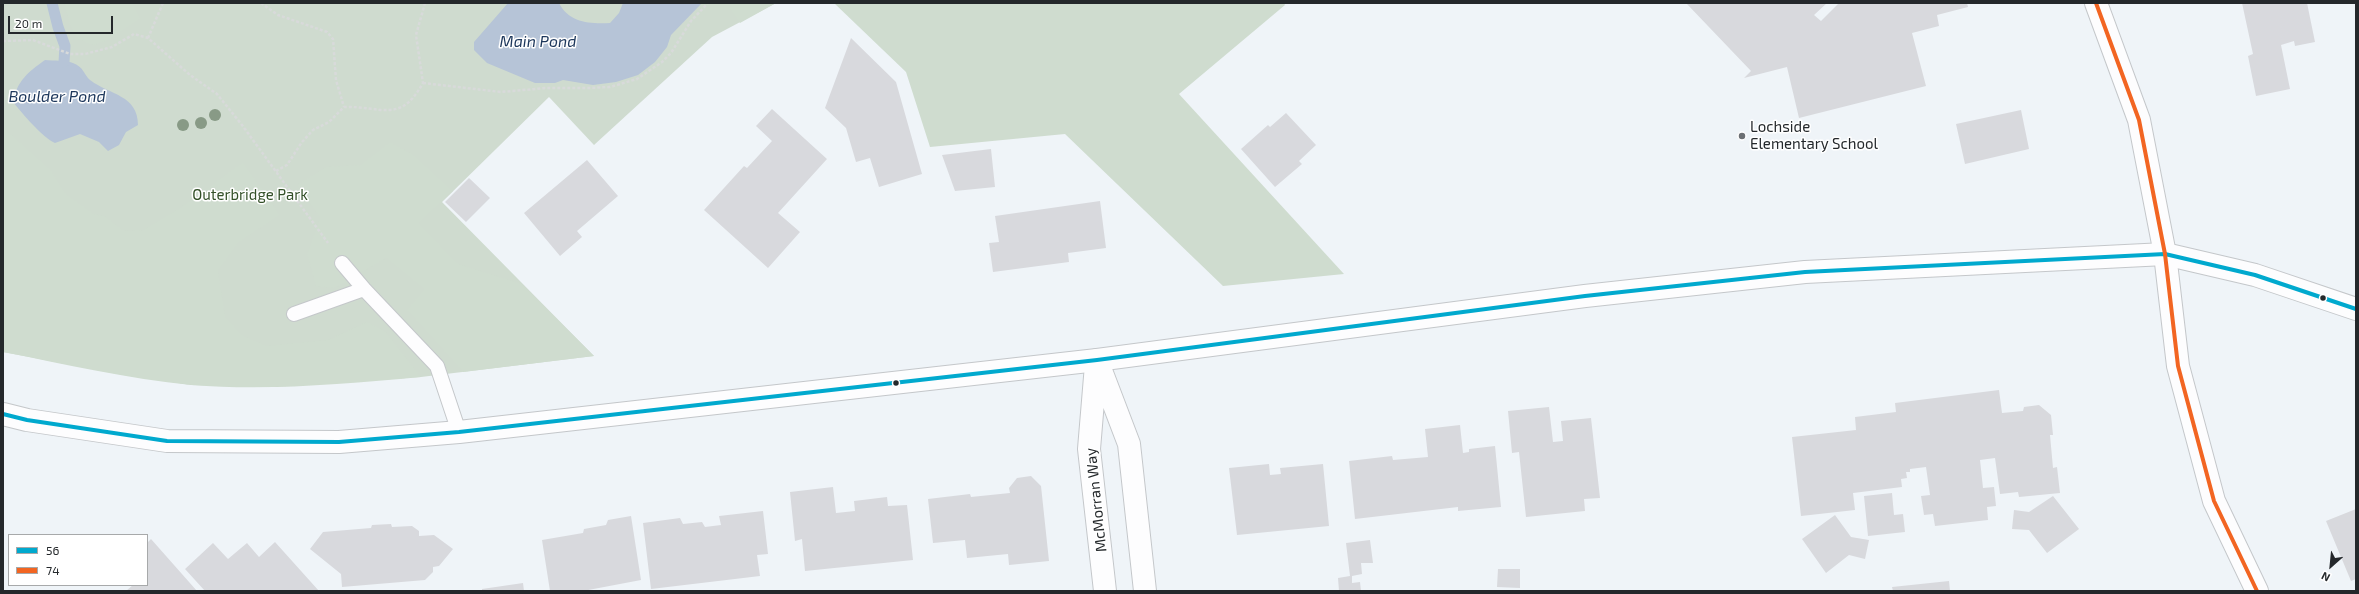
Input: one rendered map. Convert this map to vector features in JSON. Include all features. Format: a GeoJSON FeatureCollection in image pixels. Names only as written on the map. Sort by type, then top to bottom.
{"type":"FeatureCollection","features":[{"type":"Feature","properties":{"kind":"main road"},"geometry":{"type":"LineString","coordinates":[[2096,3],[2139,120],[2165,254],[2178,366],[2214,501],[2257,591]]}},
{"type":"Feature","properties":{"kind":"main road"},"geometry":{"type":"LineString","coordinates":[[3,414],[27,420],[166,441],[339,442],[459,432],[1097,360],[1585,296],[1805,272],[2165,254],[2255,275],[2356,309]]}},
{"type":"Feature","properties":{"kind":"main road"},"geometry":{"type":"LineString","coordinates":[[1097,360],[1129,444],[1145,591]]}},
{"type":"Feature","properties":{"kind":"main road","name":"McMorran Way"},"geometry":{"type":"LineString","coordinates":[[1097,360],[1089,449],[1105,591]]}},
{"type":"Feature","properties":{"kind":"lane"},"geometry":{"type":"LineString","coordinates":[[342,263],[364,289],[437,366],[459,432]]}},
{"type":"Feature","properties":{"kind":"lane"},"geometry":{"type":"LineString","coordinates":[[294,314],[364,289]]}},
{"type":"Feature","properties":{"kind":"path"},"geometry":{"type":"LineString","coordinates":[[148,38],[163,3]]}},
{"type":"Feature","properties":{"kind":"path"},"geometry":{"type":"LineString","coordinates":[[261,3],[278,15],[327,32],[333,39],[336,80],[344,107]]}},
{"type":"Feature","properties":{"kind":"path"},"geometry":{"type":"LineString","coordinates":[[276,171],[287,165],[302,142],[313,130],[329,122],[344,107],[391,111],[408,105],[423,82],[416,35],[425,3]]}},
{"type":"Feature","properties":{"kind":"path"},"geometry":{"type":"LineString","coordinates":[[423,82],[501,92],[546,88],[589,88],[610,86],[637,79],[662,62],[671,53],[691,21],[708,3]]}},
{"type":"Feature","properties":{"kind":"path"},"geometry":{"type":"LineString","coordinates":[[3,41],[33,40],[58,48],[70,54],[85,54],[112,47],[134,34],[148,38],[190,75],[217,94],[276,171],[342,263]]}},
{"type":"Feature","properties":{"kind":"green space","name":"Outerbridge Park"},"geometry":{"type":"Polygon","coordinates":[[[3,3],[776,3],[712,37],[594,145],[549,97],[442,202],[594,356],[421,377],[276,387],[191,385],[124,375],[3,352],[3,3]]]}},
{"type":"Feature","properties":{"kind":"green space"},"geometry":{"type":"Polygon","coordinates":[[[64,3],[128,3],[133,5],[140,19],[110,39],[94,45],[77,39],[70,25],[64,3]]]}},
{"type":"Feature","properties":{"kind":"green space"},"geometry":{"type":"Polygon","coordinates":[[[732,3],[776,3],[740,23],[729,8],[732,3]]]}},
{"type":"Feature","properties":{"kind":"green space"},"geometry":{"type":"Polygon","coordinates":[[[834,3],[1284,3],[1285,5],[1179,94],[1344,274],[1223,286],[1065,134],[930,147],[906,72],[834,3]]]}},
{"type":"Feature","properties":{"kind":"green space"},"geometry":{"type":"Polygon","coordinates":[[[3,127],[50,169],[66,194],[94,214],[106,217],[124,231],[143,230],[180,208],[243,162],[280,215],[239,242],[218,271],[225,316],[243,336],[267,346],[328,340],[367,322],[386,332],[421,377],[306,386],[220,387],[191,385],[120,375],[3,352],[3,127]]]}},
{"type":"Feature","properties":{"kind":"green space"},"geometry":{"type":"Polygon","coordinates":[[[390,142],[415,156],[453,191],[419,223],[458,264],[522,284],[594,356],[463,372],[407,310],[424,289],[386,258],[335,288],[316,286],[307,254],[320,218],[297,185],[326,167],[360,165],[390,142]]]}},
{"type":"Feature","properties":{"kind":"water","name":"Main Pond"},"geometry":{"type":"Polygon","coordinates":[[[508,3],[559,3],[568,15],[581,21],[610,23],[619,13],[623,3],[702,3],[671,35],[667,47],[655,62],[638,75],[616,82],[593,85],[563,80],[555,83],[535,83],[487,63],[474,50],[474,42],[508,3]]]}},
{"type":"Feature","properties":{"kind":"water","name":"Boulder Pond"},"geometry":{"type":"Polygon","coordinates":[[[45,60],[67,61],[77,65],[90,80],[122,97],[128,102],[133,107],[137,115],[138,125],[126,132],[119,145],[108,151],[99,142],[80,134],[55,143],[50,140],[33,125],[13,102],[20,83],[33,69],[45,60]]]}},
{"type":"Feature","properties":{"kind":"building","name":"Lochside Elementary School"},"geometry":{"type":"Polygon","coordinates":[[[1686,3],[1827,3],[1814,15],[1821,21],[1839,3],[1967,3],[1968,7],[1937,15],[1939,26],[1912,33],[1926,86],[1799,118],[1787,67],[1744,78],[1751,71],[1686,3]]]}},
{"type":"Feature","properties":{"kind":"building"},"geometry":{"type":"Polygon","coordinates":[[[2242,3],[2307,3],[2315,42],[2295,46],[2294,41],[2281,45],[2290,89],[2256,96],[2248,56],[2253,54],[2242,3]]]}},
{"type":"Feature","properties":{"kind":"building"},"geometry":{"type":"Polygon","coordinates":[[[851,38],[896,82],[922,174],[879,187],[870,158],[856,162],[846,128],[825,108],[851,38]]]}},
{"type":"Feature","properties":{"kind":"building"},"geometry":{"type":"Polygon","coordinates":[[[772,109],[827,159],[778,213],[800,232],[768,268],[704,210],[744,166],[747,168],[772,141],[756,126],[772,109]]]}},
{"type":"Feature","properties":{"kind":"building"},"geometry":{"type":"Polygon","coordinates":[[[2021,110],[2029,149],[1965,164],[1956,124],[2021,110]]]}},
{"type":"Feature","properties":{"kind":"building"},"geometry":{"type":"Polygon","coordinates":[[[1286,113],[1316,145],[1299,161],[1302,164],[1275,187],[1241,149],[1268,125],[1270,127],[1286,113]]]}},
{"type":"Feature","properties":{"kind":"building"},"geometry":{"type":"Polygon","coordinates":[[[991,149],[995,187],[955,191],[942,155],[991,149]]]}},
{"type":"Feature","properties":{"kind":"building"},"geometry":{"type":"Polygon","coordinates":[[[587,160],[618,196],[577,231],[582,237],[560,256],[524,213],[587,160]]]}},
{"type":"Feature","properties":{"kind":"building"},"geometry":{"type":"Polygon","coordinates":[[[469,178],[490,198],[466,222],[445,202],[469,178]]]}},
{"type":"Feature","properties":{"kind":"building"},"geometry":{"type":"Polygon","coordinates":[[[1100,201],[1106,248],[1068,253],[1069,262],[993,272],[989,243],[999,242],[995,216],[1100,201]]]}},
{"type":"Feature","properties":{"kind":"building"},"geometry":{"type":"Polygon","coordinates":[[[1999,390],[2002,413],[2023,411],[2024,407],[2039,405],[2051,415],[2053,435],[2050,435],[2053,468],[2057,467],[2060,493],[2019,497],[2018,492],[2000,494],[1995,458],[1980,460],[1983,488],[1994,487],[1996,506],[1987,507],[1988,520],[1935,526],[1933,514],[1924,515],[1921,496],[1930,495],[1926,467],[1910,469],[1910,472],[1906,472],[1907,478],[1901,479],[1902,487],[1853,493],[1855,510],[1801,516],[1792,437],[1856,430],[1855,417],[1896,412],[1895,403],[1999,390]]]}},
{"type":"Feature","properties":{"kind":"building"},"geometry":{"type":"Polygon","coordinates":[[[1549,407],[1553,442],[1563,441],[1561,421],[1591,418],[1600,498],[1584,499],[1585,511],[1526,517],[1519,452],[1512,453],[1508,411],[1549,407]]]}},
{"type":"Feature","properties":{"kind":"building"},"geometry":{"type":"Polygon","coordinates":[[[1460,425],[1463,453],[1469,452],[1469,449],[1495,446],[1501,507],[1458,511],[1458,507],[1355,519],[1349,461],[1392,456],[1393,460],[1428,457],[1425,429],[1460,425]]]}},
{"type":"Feature","properties":{"kind":"building"},"geometry":{"type":"Polygon","coordinates":[[[1269,464],[1270,475],[1281,474],[1280,468],[1323,464],[1329,526],[1237,535],[1229,468],[1269,464]]]}},
{"type":"Feature","properties":{"kind":"building"},"geometry":{"type":"Polygon","coordinates":[[[1031,476],[1041,486],[1049,561],[1009,565],[1008,554],[967,558],[965,540],[933,543],[928,499],[970,494],[971,497],[1010,493],[1009,488],[1017,478],[1031,476]]]}},
{"type":"Feature","properties":{"kind":"building"},"geometry":{"type":"Polygon","coordinates":[[[833,487],[836,513],[855,511],[854,501],[887,497],[888,506],[907,505],[913,560],[805,571],[802,539],[795,541],[790,492],[833,487]]]}},
{"type":"Feature","properties":{"kind":"building"},"geometry":{"type":"Polygon","coordinates":[[[1892,493],[1894,515],[1903,514],[1905,532],[1868,536],[1864,496],[1892,493]]]}},
{"type":"Feature","properties":{"kind":"building"},"geometry":{"type":"Polygon","coordinates":[[[2053,496],[2079,529],[2047,553],[2029,530],[2012,529],[2014,510],[2029,512],[2053,496]]]}},
{"type":"Feature","properties":{"kind":"building"},"geometry":{"type":"Polygon","coordinates":[[[2356,509],[2356,579],[2351,581],[2326,521],[2356,509]]]}},
{"type":"Feature","properties":{"kind":"building"},"geometry":{"type":"Polygon","coordinates":[[[763,511],[768,554],[757,555],[760,576],[651,589],[643,523],[680,518],[683,524],[702,522],[705,527],[721,525],[719,516],[763,511]]]}},
{"type":"Feature","properties":{"kind":"building"},"geometry":{"type":"Polygon","coordinates":[[[1835,515],[1851,537],[1869,540],[1865,559],[1849,555],[1826,573],[1802,539],[1835,515]]]}},
{"type":"Feature","properties":{"kind":"building"},"geometry":{"type":"Polygon","coordinates":[[[631,516],[641,580],[583,591],[550,591],[542,540],[583,533],[584,529],[606,525],[608,520],[631,516]]]}},
{"type":"Feature","properties":{"kind":"building"},"geometry":{"type":"Polygon","coordinates":[[[391,524],[392,527],[412,526],[419,531],[419,536],[434,535],[453,549],[439,566],[433,567],[433,572],[425,580],[342,587],[341,574],[310,549],[323,532],[371,528],[372,525],[391,524]]]}},
{"type":"Feature","properties":{"kind":"building"},"geometry":{"type":"Polygon","coordinates":[[[151,539],[197,591],[126,591],[132,586],[148,586],[148,542],[151,539]]]}},
{"type":"Feature","properties":{"kind":"building"},"geometry":{"type":"Polygon","coordinates":[[[1370,540],[1373,563],[1361,563],[1362,574],[1352,576],[1352,583],[1360,582],[1361,591],[1339,591],[1338,578],[1350,576],[1346,543],[1370,540]]]}},
{"type":"Feature","properties":{"kind":"building"},"geometry":{"type":"Polygon","coordinates":[[[275,542],[319,591],[205,591],[185,569],[213,543],[228,559],[247,543],[259,557],[275,542]]]}},
{"type":"Feature","properties":{"kind":"building"},"geometry":{"type":"Polygon","coordinates":[[[1498,569],[1520,569],[1520,588],[1497,587],[1498,569]]]}},
{"type":"Feature","properties":{"kind":"building"},"geometry":{"type":"Polygon","coordinates":[[[1949,581],[1950,591],[1893,591],[1892,587],[1949,581]]]}},
{"type":"Feature","properties":{"kind":"building"},"geometry":{"type":"Polygon","coordinates":[[[523,583],[524,591],[482,591],[482,589],[523,583]]]}},
{"type":"Feature","properties":{"kind":"waterway"},"geometry":{"type":"LineString","coordinates":[[52,3],[58,27],[65,46],[64,62]]}},
{"type":"Feature","properties":{"kind":"transit line","name":"74"},"geometry":{"type":"LineString","coordinates":[[2096,3],[2139,120],[2165,254],[2178,366],[2214,501],[2257,591]]}},
{"type":"Feature","properties":{"kind":"transit line","name":"56"},"geometry":{"type":"LineString","coordinates":[[3,414],[27,420],[167,441],[339,442],[459,432],[1097,360],[1585,296],[1805,272],[2165,254],[2255,275],[2356,309]]}},
{"type":"Feature","properties":{"kind":"place","name":"Lochside Elementary School"},"geometry":{"type":"Point","coordinates":[1742,136]}}]}
